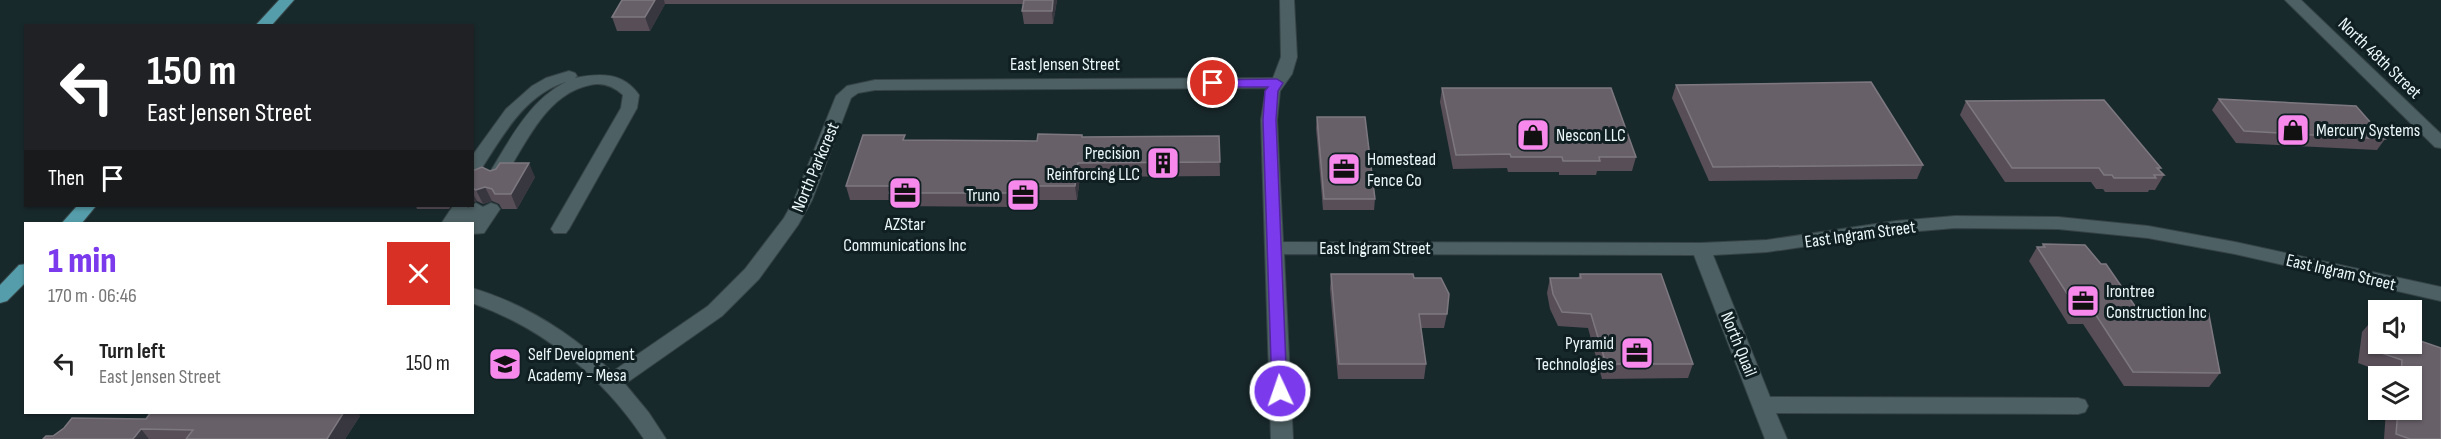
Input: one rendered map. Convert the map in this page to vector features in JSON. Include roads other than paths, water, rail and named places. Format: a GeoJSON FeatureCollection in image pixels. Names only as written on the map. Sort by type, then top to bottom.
{"type":"FeatureCollection","features":[{"type":"Feature","properties":{"kind":"main road"},"geometry":{"type":"LineString","coordinates":[[264,24],[287,0]]}},
{"type":"Feature","properties":{"kind":"main road"},"geometry":{"type":"LineString","coordinates":[[72,222],[86,207]]}},
{"type":"Feature","properties":{"kind":"main road"},"geometry":{"type":"LineString","coordinates":[[0,296],[24,272]]}},
{"type":"Feature","properties":{"kind":"street"},"geometry":{"type":"LineString","coordinates":[[1282,439],[1269,120],[1272,91],[1284,74],[1289,57],[1287,0]]}},
{"type":"Feature","properties":{"kind":"street","name":"North 48th Street"},"geometry":{"type":"LineString","coordinates":[[2292,0],[2441,143]]}},
{"type":"Feature","properties":{"kind":"street"},"geometry":{"type":"LineString","coordinates":[[490,176],[534,101],[546,88],[568,79],[595,77],[612,80],[620,85],[631,95],[628,108],[560,229]]}},
{"type":"Feature","properties":{"kind":"street","name":"East Jensen Street"},"geometry":{"type":"LineString","coordinates":[[853,89],[875,85],[1277,83]]}},
{"type":"Feature","properties":{"kind":"street"},"geometry":{"type":"LineString","coordinates":[[490,176],[556,102],[569,92],[579,87],[600,84],[620,85]]}},
{"type":"Feature","properties":{"kind":"street","name":"North Parkcrest"},"geometry":{"type":"LineString","coordinates":[[611,383],[715,311],[752,273],[792,221],[819,165],[844,96],[853,89]]}},
{"type":"Feature","properties":{"kind":"street","name":"East Ingram Street"},"geometry":{"type":"LineString","coordinates":[[1273,248],[1701,249],[1767,246],[1896,227],[1955,222],[2058,223],[2148,232],[2182,238],[2441,294]]}},
{"type":"Feature","properties":{"kind":"street","name":"North Quail"},"geometry":{"type":"LineString","coordinates":[[1701,249],[1776,439]]}},
{"type":"Feature","properties":{"kind":"street"},"geometry":{"type":"LineString","coordinates":[[474,296],[506,308],[553,334],[611,383],[644,421],[655,439]]}},
{"type":"Feature","properties":{"kind":"street"},"geometry":{"type":"LineString","coordinates":[[1763,405],[2078,406]]}},
{"type":"Feature","properties":{"kind":"place","name":"Mercury Systems"},"geometry":{"type":"Point","coordinates":[2293,130]}},
{"type":"Feature","properties":{"kind":"place","name":"Nescon LLC"},"geometry":{"type":"Point","coordinates":[1533,135]}},
{"type":"Feature","properties":{"kind":"place","name":"Precision Reinforcing LLC"},"geometry":{"type":"Point","coordinates":[1163,163]}},
{"type":"Feature","properties":{"kind":"place","name":"Homestead Fence Co"},"geometry":{"type":"Point","coordinates":[1344,169]}},
{"type":"Feature","properties":{"kind":"place","name":"AZStar Communications Inc"},"geometry":{"type":"Point","coordinates":[905,193]}},
{"type":"Feature","properties":{"kind":"place","name":"Truno"},"geometry":{"type":"Point","coordinates":[1023,195]}},
{"type":"Feature","properties":{"kind":"place","name":"Irontree Construction Inc"},"geometry":{"type":"Point","coordinates":[2083,301]}},
{"type":"Feature","properties":{"kind":"place","name":"Pyramid Technologies"},"geometry":{"type":"Point","coordinates":[1637,353]}},
{"type":"Feature","properties":{"kind":"place","name":"Self Development Academy - Mesa"},"geometry":{"type":"Point","coordinates":[505,364]}}]}
